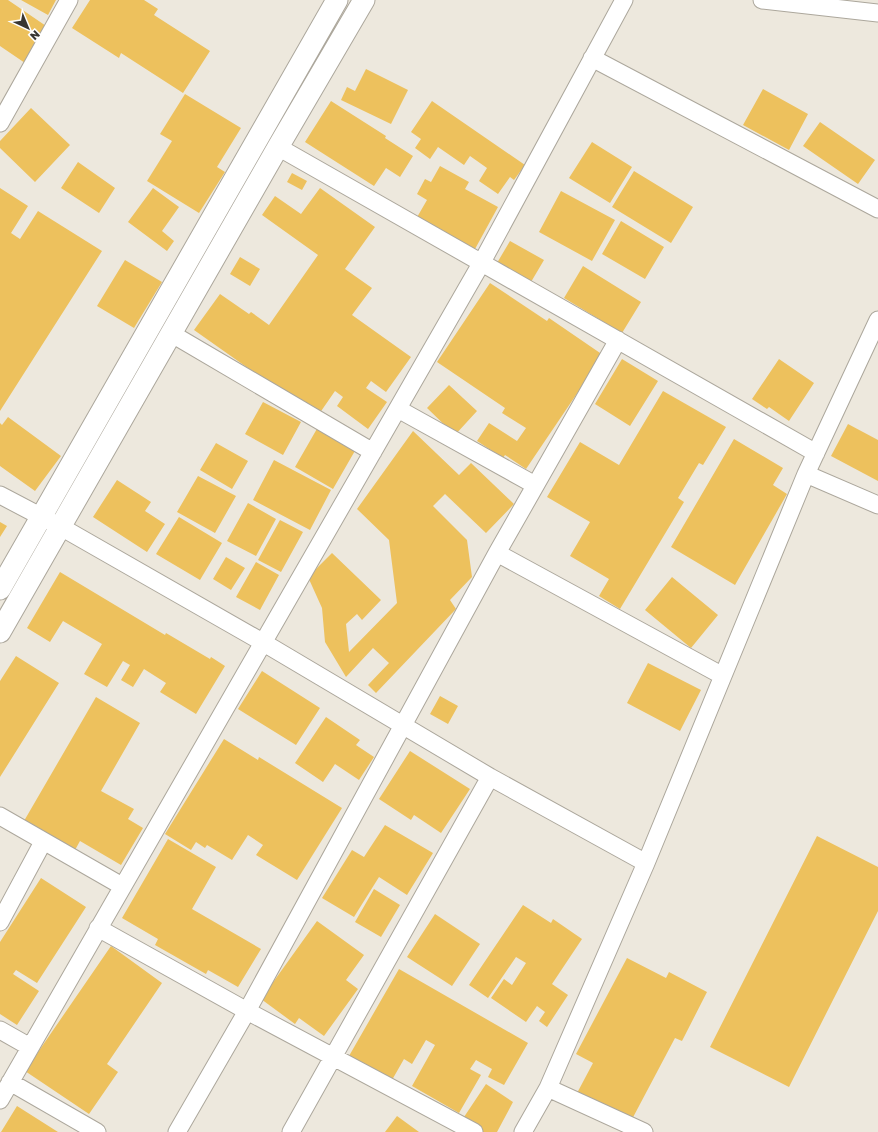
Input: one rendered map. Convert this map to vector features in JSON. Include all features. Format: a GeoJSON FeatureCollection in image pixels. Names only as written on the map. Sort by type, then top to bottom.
{"type":"FeatureCollection","features":[{"type":"Feature","properties":{"kind":"street"},"geometry":{"type":"LineString","coordinates":[[0,123],[69,0]]}},
{"type":"Feature","properties":{"kind":"street"},"geometry":{"type":"LineString","coordinates":[[0,589],[337,0]]}},
{"type":"Feature","properties":{"kind":"street"},"geometry":{"type":"LineString","coordinates":[[0,632],[364,0]]}},
{"type":"Feature","properties":{"kind":"street"},"geometry":{"type":"LineString","coordinates":[[0,1100],[482,262],[624,0]]}},
{"type":"Feature","properties":{"kind":"street"},"geometry":{"type":"LineString","coordinates":[[762,0],[878,13]]}},
{"type":"Feature","properties":{"kind":"street"},"geometry":{"type":"LineString","coordinates":[[592,58],[878,209]]}},
{"type":"Feature","properties":{"kind":"street"},"geometry":{"type":"LineString","coordinates":[[278,147],[816,453]]}},
{"type":"Feature","properties":{"kind":"street"},"geometry":{"type":"LineString","coordinates":[[523,1132],[548,1088],[646,863],[806,474],[878,320]]}},
{"type":"Feature","properties":{"kind":"street"},"geometry":{"type":"LineString","coordinates":[[172,334],[373,452]]}},
{"type":"Feature","properties":{"kind":"street"},"geometry":{"type":"LineString","coordinates":[[177,1132],[246,1011],[497,553],[618,340]]}},
{"type":"Feature","properties":{"kind":"street"},"geometry":{"type":"LineString","coordinates":[[398,409],[535,485]]}},
{"type":"Feature","properties":{"kind":"street"},"geometry":{"type":"LineString","coordinates":[[806,474],[878,505]]}},
{"type":"Feature","properties":{"kind":"street"},"geometry":{"type":"LineString","coordinates":[[0,495],[41,518],[61,527],[264,643],[401,726],[490,777],[646,863]]}},
{"type":"Feature","properties":{"kind":"street"},"geometry":{"type":"LineString","coordinates":[[497,553],[723,676]]}},
{"type":"Feature","properties":{"kind":"street"},"geometry":{"type":"LineString","coordinates":[[291,1132],[334,1058],[490,777]]}},
{"type":"Feature","properties":{"kind":"street"},"geometry":{"type":"LineString","coordinates":[[0,816],[122,886]]}},
{"type":"Feature","properties":{"kind":"street"},"geometry":{"type":"LineString","coordinates":[[0,922],[43,842]]}},
{"type":"Feature","properties":{"kind":"street"},"geometry":{"type":"LineString","coordinates":[[98,928],[246,1011],[474,1132]]}},
{"type":"Feature","properties":{"kind":"street"},"geometry":{"type":"LineString","coordinates":[[0,1030],[30,1047]]}},
{"type":"Feature","properties":{"kind":"street"},"geometry":{"type":"LineString","coordinates":[[10,1082],[98,1132]]}},
{"type":"Feature","properties":{"kind":"street"},"geometry":{"type":"LineString","coordinates":[[548,1088],[644,1132]]}},
{"type":"Feature","properties":{"kind":"building"},"geometry":{"type":"Polygon","coordinates":[[[0,0],[8,0],[49,28],[25,63],[0,46],[0,0]]]}},
{"type":"Feature","properties":{"kind":"building"},"geometry":{"type":"Polygon","coordinates":[[[21,0],[56,0],[48,15],[21,0]]]}},
{"type":"Feature","properties":{"kind":"building"},"geometry":{"type":"Polygon","coordinates":[[[90,0],[144,0],[158,9],[154,15],[210,51],[183,93],[121,53],[119,58],[72,28],[90,0]]]}},
{"type":"Feature","properties":{"kind":"building"},"geometry":{"type":"Polygon","coordinates":[[[366,69],[408,90],[391,124],[341,100],[347,87],[355,91],[366,69]]]}},
{"type":"Feature","properties":{"kind":"building"},"geometry":{"type":"Polygon","coordinates":[[[763,89],[808,114],[789,150],[743,125],[763,89]]]}},
{"type":"Feature","properties":{"kind":"building"},"geometry":{"type":"Polygon","coordinates":[[[185,94],[241,128],[217,167],[225,172],[199,213],[147,181],[172,141],[160,134],[185,94]]]}},
{"type":"Feature","properties":{"kind":"building"},"geometry":{"type":"Polygon","coordinates":[[[331,101],[386,136],[385,138],[413,156],[400,177],[386,168],[374,186],[305,142],[331,101]]]}},
{"type":"Feature","properties":{"kind":"building"},"geometry":{"type":"Polygon","coordinates":[[[432,101],[525,165],[514,180],[510,177],[498,194],[479,181],[487,168],[470,156],[464,165],[438,147],[430,159],[415,148],[421,139],[411,132],[432,101]]]}},
{"type":"Feature","properties":{"kind":"building"},"geometry":{"type":"Polygon","coordinates":[[[31,108],[70,145],[35,182],[0,148],[0,141],[31,108]]]}},
{"type":"Feature","properties":{"kind":"building"},"geometry":{"type":"Polygon","coordinates":[[[820,122],[875,160],[858,184],[803,146],[820,122]]]}},
{"type":"Feature","properties":{"kind":"building"},"geometry":{"type":"Polygon","coordinates":[[[592,142],[632,167],[610,203],[569,178],[592,142]]]}},
{"type":"Feature","properties":{"kind":"building"},"geometry":{"type":"Polygon","coordinates":[[[78,162],[115,188],[99,213],[61,188],[78,162]]]}},
{"type":"Feature","properties":{"kind":"building"},"geometry":{"type":"Polygon","coordinates":[[[440,166],[469,182],[465,189],[498,207],[475,249],[435,227],[416,219],[427,200],[417,194],[425,179],[431,182],[440,166]]]}},
{"type":"Feature","properties":{"kind":"building"},"geometry":{"type":"Polygon","coordinates":[[[634,171],[693,207],[671,243],[612,207],[634,171]]]}},
{"type":"Feature","properties":{"kind":"building"},"geometry":{"type":"Polygon","coordinates":[[[292,173],[307,181],[302,190],[287,182],[292,173]]]}},
{"type":"Feature","properties":{"kind":"building"},"geometry":{"type":"Polygon","coordinates":[[[0,188],[28,206],[11,233],[20,239],[38,211],[102,251],[0,411],[0,188]]]}},
{"type":"Feature","properties":{"kind":"building"},"geometry":{"type":"Polygon","coordinates":[[[153,188],[179,207],[162,231],[174,241],[167,251],[128,222],[153,188]]]}},
{"type":"Feature","properties":{"kind":"building"},"geometry":{"type":"Polygon","coordinates":[[[320,188],[375,227],[345,269],[372,288],[352,315],[411,357],[386,392],[371,381],[366,388],[387,402],[368,429],[337,406],[343,397],[335,391],[317,417],[194,330],[220,294],[249,314],[251,312],[269,325],[318,255],[262,215],[275,196],[301,214],[320,188]]]}},
{"type":"Feature","properties":{"kind":"building"},"geometry":{"type":"Polygon","coordinates":[[[561,191],[615,220],[592,261],[539,232],[561,191]]]}},
{"type":"Feature","properties":{"kind":"building"},"geometry":{"type":"Polygon","coordinates":[[[621,221],[664,247],[645,279],[602,254],[621,221]]]}},
{"type":"Feature","properties":{"kind":"building"},"geometry":{"type":"Polygon","coordinates":[[[510,241],[544,260],[531,282],[497,263],[510,241]]]}},
{"type":"Feature","properties":{"kind":"building"},"geometry":{"type":"Polygon","coordinates":[[[240,257],[260,269],[250,286],[230,274],[240,257]]]}},
{"type":"Feature","properties":{"kind":"building"},"geometry":{"type":"Polygon","coordinates":[[[125,260],[162,282],[134,328],[97,306],[125,260]]]}},
{"type":"Feature","properties":{"kind":"building"},"geometry":{"type":"Polygon","coordinates":[[[583,266],[641,302],[622,333],[564,298],[583,266]]]}},
{"type":"Feature","properties":{"kind":"building"},"geometry":{"type":"Polygon","coordinates":[[[490,283],[547,321],[549,318],[603,355],[526,469],[505,455],[503,458],[477,441],[489,423],[517,441],[526,428],[502,413],[505,408],[437,362],[490,283]]]}},
{"type":"Feature","properties":{"kind":"building"},"geometry":{"type":"Polygon","coordinates":[[[622,359],[658,381],[630,426],[595,404],[622,359]]]}},
{"type":"Feature","properties":{"kind":"building"},"geometry":{"type":"Polygon","coordinates":[[[779,359],[814,383],[789,421],[769,407],[767,409],[752,399],[779,359]]]}},
{"type":"Feature","properties":{"kind":"building"},"geometry":{"type":"Polygon","coordinates":[[[449,385],[477,411],[455,435],[427,408],[449,385]]]}},
{"type":"Feature","properties":{"kind":"building"},"geometry":{"type":"Polygon","coordinates":[[[663,391],[726,427],[703,465],[699,463],[678,498],[684,502],[620,609],[599,596],[609,579],[570,556],[590,522],[547,497],[580,442],[619,465],[663,391]]]}},
{"type":"Feature","properties":{"kind":"building"},"geometry":{"type":"Polygon","coordinates":[[[263,402],[301,422],[283,455],[245,434],[263,402]]]}},
{"type":"Feature","properties":{"kind":"building"},"geometry":{"type":"Polygon","coordinates":[[[8,417],[61,456],[35,491],[0,466],[0,423],[2,425],[8,417]]]}},
{"type":"Feature","properties":{"kind":"building"},"geometry":{"type":"Polygon","coordinates":[[[848,424],[878,440],[878,481],[831,456],[848,424]]]}},
{"type":"Feature","properties":{"kind":"building"},"geometry":{"type":"Polygon","coordinates":[[[318,427],[356,449],[333,489],[295,467],[318,427]]]}},
{"type":"Feature","properties":{"kind":"building"},"geometry":{"type":"Polygon","coordinates":[[[413,431],[459,475],[471,463],[514,504],[486,533],[445,494],[433,506],[467,540],[472,577],[450,600],[456,609],[376,693],[368,685],[389,663],[373,648],[346,677],[325,642],[322,608],[308,577],[332,553],[381,600],[362,620],[357,614],[346,624],[349,652],[397,603],[389,540],[357,509],[413,431]]]}},
{"type":"Feature","properties":{"kind":"building"},"geometry":{"type":"Polygon","coordinates":[[[734,439],[783,468],[773,485],[787,494],[735,585],[671,547],[734,439]]]}},
{"type":"Feature","properties":{"kind":"building"},"geometry":{"type":"Polygon","coordinates":[[[216,443],[248,461],[232,489],[200,470],[216,443]]]}},
{"type":"Feature","properties":{"kind":"building"},"geometry":{"type":"Polygon","coordinates":[[[274,460],[331,490],[310,530],[253,500],[274,460]]]}},
{"type":"Feature","properties":{"kind":"building"},"geometry":{"type":"Polygon","coordinates":[[[198,476],[236,496],[215,533],[177,512],[198,476]]]}},
{"type":"Feature","properties":{"kind":"building"},"geometry":{"type":"Polygon","coordinates":[[[117,480],[151,502],[145,511],[165,524],[147,552],[93,517],[117,480]]]}},
{"type":"Feature","properties":{"kind":"building"},"geometry":{"type":"Polygon","coordinates":[[[248,503],[276,519],[256,556],[227,541],[248,503]]]}},
{"type":"Feature","properties":{"kind":"building"},"geometry":{"type":"Polygon","coordinates":[[[179,517],[222,543],[200,580],[156,554],[179,517]]]}},
{"type":"Feature","properties":{"kind":"building"},"geometry":{"type":"Polygon","coordinates":[[[280,520],[303,532],[281,572],[258,560],[280,520]]]}},
{"type":"Feature","properties":{"kind":"building"},"geometry":{"type":"Polygon","coordinates":[[[0,522],[7,526],[0,537],[0,522]]]}},
{"type":"Feature","properties":{"kind":"building"},"geometry":{"type":"Polygon","coordinates":[[[226,557],[245,568],[231,590],[213,579],[226,557]]]}},
{"type":"Feature","properties":{"kind":"building"},"geometry":{"type":"Polygon","coordinates":[[[256,562],[279,575],[260,610],[236,597],[256,562]]]}},
{"type":"Feature","properties":{"kind":"building"},"geometry":{"type":"Polygon","coordinates":[[[60,572],[165,635],[166,633],[210,659],[211,657],[225,666],[196,714],[160,692],[166,683],[144,669],[133,687],[121,680],[130,665],[123,661],[107,687],[84,674],[102,644],[63,621],[50,642],[27,628],[60,572]]]}},
{"type":"Feature","properties":{"kind":"building"},"geometry":{"type":"Polygon","coordinates":[[[672,577],[718,615],[691,648],[645,610],[672,577]]]}},
{"type":"Feature","properties":{"kind":"building"},"geometry":{"type":"Polygon","coordinates":[[[16,656],[59,683],[0,777],[0,681],[16,656]]]}},
{"type":"Feature","properties":{"kind":"building"},"geometry":{"type":"Polygon","coordinates":[[[648,663],[701,690],[680,731],[627,703],[648,663]]]}},
{"type":"Feature","properties":{"kind":"building"},"geometry":{"type":"Polygon","coordinates":[[[262,671],[320,708],[296,745],[238,709],[262,671]]]}},
{"type":"Feature","properties":{"kind":"building"},"geometry":{"type":"Polygon","coordinates":[[[440,696],[458,706],[448,724],[430,714],[440,696]]]}},
{"type":"Feature","properties":{"kind":"building"},"geometry":{"type":"Polygon","coordinates":[[[96,697],[140,723],[101,791],[134,809],[128,819],[143,828],[121,865],[80,841],[75,850],[24,821],[96,697]]]}},
{"type":"Feature","properties":{"kind":"building"},"geometry":{"type":"Polygon","coordinates":[[[326,717],[360,740],[356,745],[374,757],[359,780],[335,764],[323,782],[295,763],[326,717]]]}},
{"type":"Feature","properties":{"kind":"building"},"geometry":{"type":"Polygon","coordinates":[[[224,739],[258,760],[259,757],[342,808],[297,880],[256,855],[263,845],[248,835],[232,860],[207,845],[205,848],[196,842],[191,850],[165,834],[224,739]]]}},
{"type":"Feature","properties":{"kind":"building"},"geometry":{"type":"Polygon","coordinates":[[[410,751],[470,789],[441,833],[414,815],[411,820],[379,799],[410,751]]]}},
{"type":"Feature","properties":{"kind":"building"},"geometry":{"type":"Polygon","coordinates":[[[385,825],[433,853],[407,895],[379,877],[354,917],[322,898],[352,850],[364,857],[385,825]]]}},
{"type":"Feature","properties":{"kind":"building"},"geometry":{"type":"Polygon","coordinates":[[[817,836],[878,867],[878,911],[789,1087],[710,1047],[817,836]]]}},
{"type":"Feature","properties":{"kind":"building"},"geometry":{"type":"Polygon","coordinates":[[[168,839],[216,867],[192,909],[261,949],[238,987],[208,970],[206,974],[155,945],[158,939],[122,918],[168,839]]]}},
{"type":"Feature","properties":{"kind":"building"},"geometry":{"type":"Polygon","coordinates":[[[41,878],[86,907],[37,983],[16,970],[13,974],[39,991],[17,1025],[0,1014],[0,942],[41,878]]]}},
{"type":"Feature","properties":{"kind":"building"},"geometry":{"type":"Polygon","coordinates":[[[374,889],[400,905],[381,937],[355,922],[374,889]]]}},
{"type":"Feature","properties":{"kind":"building"},"geometry":{"type":"Polygon","coordinates":[[[523,905],[551,923],[553,919],[582,939],[552,984],[568,995],[547,1027],[539,1021],[545,1012],[537,1006],[526,1022],[491,998],[504,979],[512,985],[526,963],[516,957],[488,998],[469,985],[523,905]]]}},
{"type":"Feature","properties":{"kind":"building"},"geometry":{"type":"Polygon","coordinates":[[[435,914],[480,944],[452,986],[407,957],[435,914]]]}},
{"type":"Feature","properties":{"kind":"building"},"geometry":{"type":"Polygon","coordinates":[[[317,921],[364,955],[346,980],[358,989],[324,1036],[299,1018],[295,1024],[261,999],[317,921]]]}},
{"type":"Feature","properties":{"kind":"building"},"geometry":{"type":"Polygon","coordinates":[[[111,946],[162,983],[107,1064],[118,1072],[89,1114],[25,1071],[111,946]]]}},
{"type":"Feature","properties":{"kind":"building"},"geometry":{"type":"Polygon","coordinates":[[[627,958],[666,978],[669,972],[707,992],[682,1041],[675,1038],[630,1123],[576,1095],[593,1063],[576,1054],[627,958]]]}},
{"type":"Feature","properties":{"kind":"building"},"geometry":{"type":"Polygon","coordinates":[[[399,969],[528,1043],[504,1085],[488,1077],[492,1069],[476,1060],[470,1069],[481,1075],[459,1113],[412,1086],[435,1045],[426,1040],[412,1064],[404,1059],[392,1080],[349,1056],[399,969]]]}},
{"type":"Feature","properties":{"kind":"building"},"geometry":{"type":"Polygon","coordinates":[[[486,1084],[513,1102],[497,1132],[473,1132],[460,1123],[486,1084]]]}},
{"type":"Feature","properties":{"kind":"building"},"geometry":{"type":"Polygon","coordinates":[[[17,1106],[58,1132],[1,1132],[17,1106]]]}},
{"type":"Feature","properties":{"kind":"building"},"geometry":{"type":"Polygon","coordinates":[[[397,1116],[419,1132],[385,1132],[397,1116]]]}}]}
